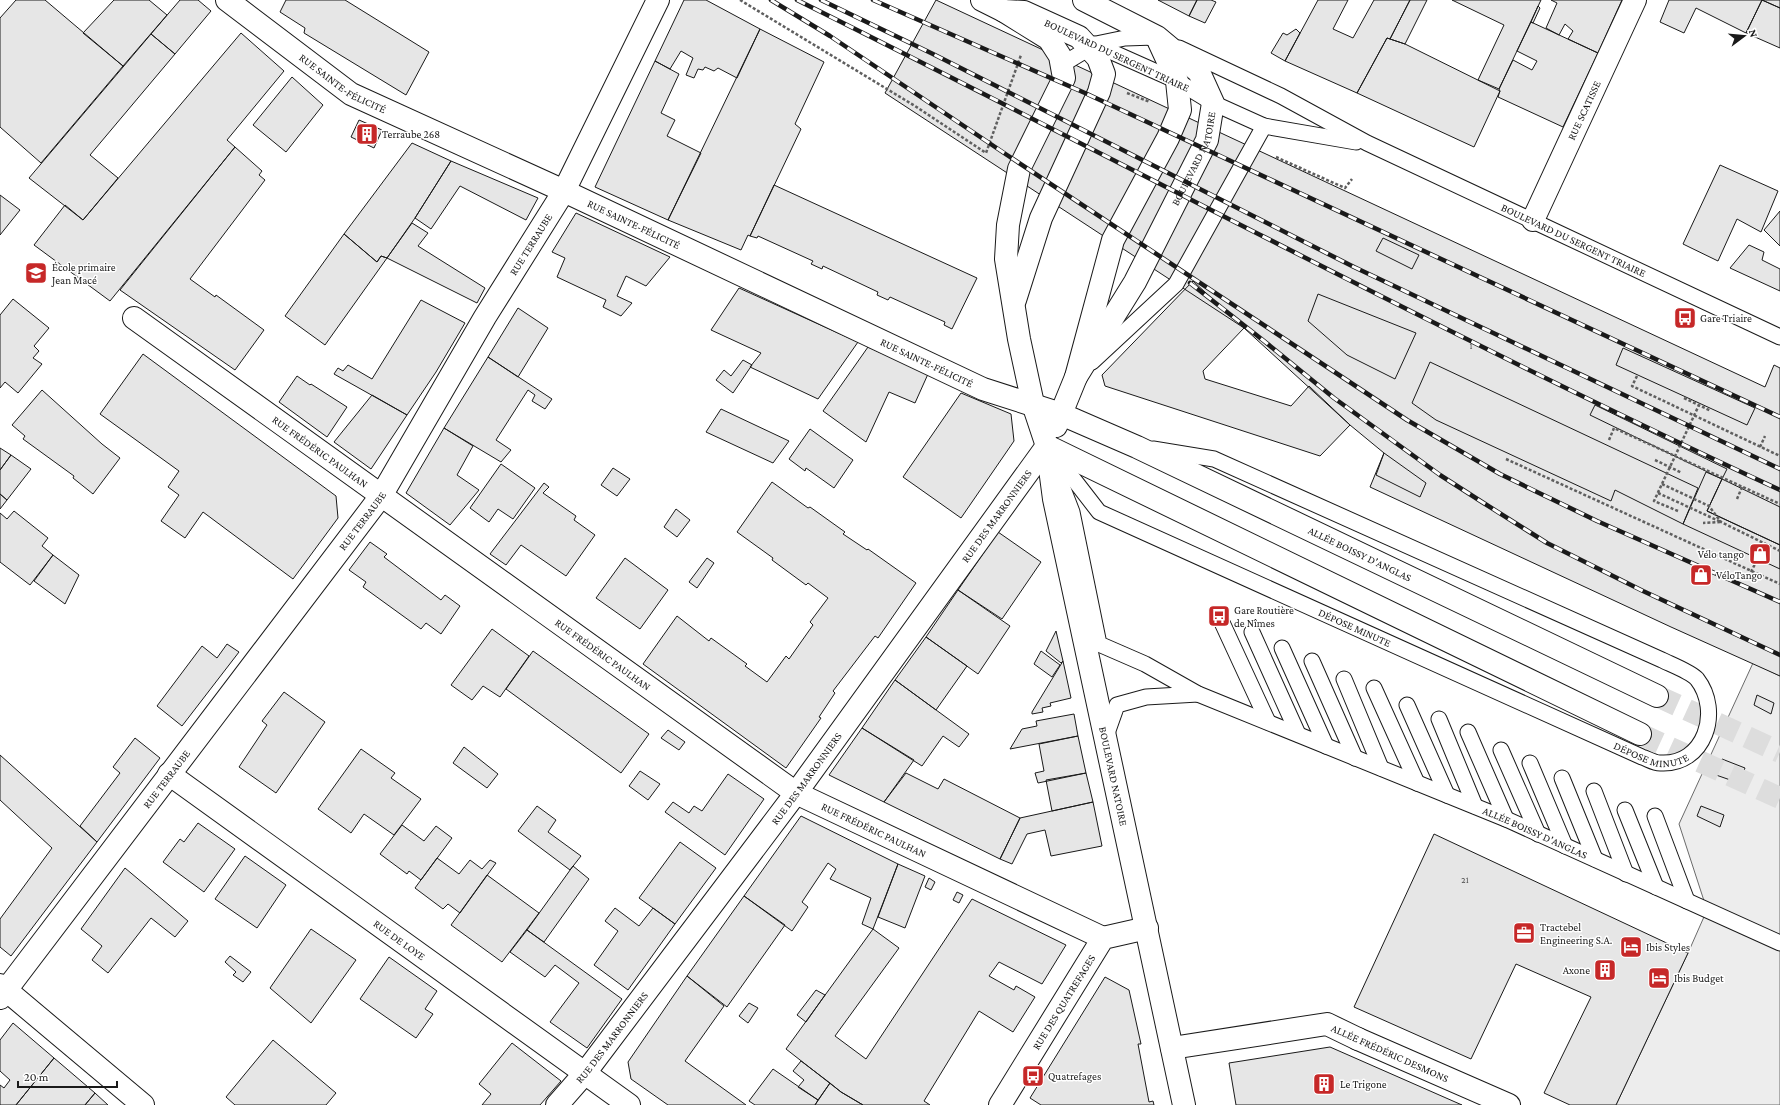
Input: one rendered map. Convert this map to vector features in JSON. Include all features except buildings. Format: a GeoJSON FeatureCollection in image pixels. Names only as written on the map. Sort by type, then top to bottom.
{"type":"FeatureCollection","features":[{"type":"Feature","properties":{"kind":"street","name":"RUE TERRAUBE"},"geometry":{"type":"LineString","coordinates":[[2,991],[381,496],[485,317],[564,192],[658,0]]}},
{"type":"Feature","properties":{"kind":"street","name":"BOULEVARD DU SERGENT TRIAIRE"},"geometry":{"type":"LineString","coordinates":[[982,0],[1004,11],[1024,12],[1094,48]]}},
{"type":"Feature","properties":{"kind":"street","name":"BOULEVARD DU SERGENT TRIAIRE"},"geometry":{"type":"LineString","coordinates":[[1084,0],[1157,37]]}},
{"type":"Feature","properties":{"kind":"street","name":"RUE SCATISSE"},"geometry":{"type":"LineString","coordinates":[[1534,220],[1635,0]]}},
{"type":"Feature","properties":{"kind":"street","name":"RUE SAINTE-FÉLICITÉ"},"geometry":{"type":"LineString","coordinates":[[234,2],[352,94],[983,389],[1061,414]]}},
{"type":"Feature","properties":{"kind":"street"},"geometry":{"type":"LineString","coordinates":[[1004,11],[1049,39],[1060,56],[1063,64],[1064,78],[1017,175],[1008,225],[1006,259],[1014,303]]}},
{"type":"Feature","properties":{"kind":"street","name":"BOULEVARD NATOIRE"},"geometry":{"type":"LineString","coordinates":[[1047,446],[1076,377],[1113,240],[1168,138],[1180,110],[1177,81],[1157,37]]}},
{"type":"Feature","properties":{"kind":"street","name":"BOULEVARD NATOIRE"},"geometry":{"type":"LineString","coordinates":[[1076,377],[1135,282],[1207,140],[1213,102],[1199,72],[1157,37]]}},
{"type":"Feature","properties":{"kind":"street","name":"BOULEVARD NATOIRE"},"geometry":{"type":"LineString","coordinates":[[1094,48],[1104,74],[1099,92],[1041,218],[1014,303],[1018,339],[1033,404],[1047,446],[1054,499],[1184,1105]]}},
{"type":"Feature","properties":{"kind":"street","name":"RUE FRÉDÉRIC PAULHAN"},"geometry":{"type":"LineString","coordinates":[[134,318],[796,793],[1103,938]]}},
{"type":"Feature","properties":{"kind":"street","name":"ALLÉE BOISSY D'ANGLAS"},"geometry":{"type":"LineString","coordinates":[[1061,414],[1136,447],[1657,696]]}},
{"type":"Feature","properties":{"kind":"street"},"geometry":{"type":"LineString","coordinates":[[1047,446],[1640,734]]}},
{"type":"Feature","properties":{"kind":"street","name":"RUE DES MARRONNIERS"},"geometry":{"type":"LineString","coordinates":[[557,1105],[585,1073],[796,793],[1047,446]]}},
{"type":"Feature","properties":{"kind":"street","name":"RUE DE LOYE"},"geometry":{"type":"LineString","coordinates":[[169,774],[629,1105]]}},
{"type":"Feature","properties":{"kind":"street"},"geometry":{"type":"LineString","coordinates":[[1103,938],[1147,928]]}},
{"type":"Feature","properties":{"kind":"street","name":"RUE DES QUATREFAGES"},"geometry":{"type":"LineString","coordinates":[[1000,1105],[1103,938]]}},
{"type":"Feature","properties":{"kind":"street"},"geometry":{"type":"LineString","coordinates":[[2,991],[143,1105]]}},
{"type":"Feature","properties":{"kind":"street","name":"ALLÉE FRÉDÉRIC DESMONS"},"geometry":{"type":"LineString","coordinates":[[1172,1048],[1327,1024],[1509,1105]]}},
{"type":"Feature","properties":{"kind":"lane"},"geometry":{"type":"LineString","coordinates":[[1063,64],[1094,48],[1125,38],[1157,37]]}},
{"type":"Feature","properties":{"kind":"lane","name":"BOULEVARD DU SERGENT TRIAIRE"},"geometry":{"type":"LineString","coordinates":[[1157,37],[1281,96],[1367,144],[1534,220],[1780,337]]}},
{"type":"Feature","properties":{"kind":"lane","name":"BOULEVARD DU SERGENT TRIAIRE"},"geometry":{"type":"LineString","coordinates":[[1094,48],[1177,81],[1213,102],[1264,126],[1367,144]]}},
{"type":"Feature","properties":{"kind":"lane"},"geometry":{"type":"LineString","coordinates":[[1076,377],[1176,284],[1264,126]]}},
{"type":"Feature","properties":{"kind":"lane","name":"DÉPOSE MINUTE"},"geometry":{"type":"LineString","coordinates":[[1047,446],[1099,512],[1642,757],[1659,763],[1679,761],[1700,746],[1708,728],[1708,700],[1696,678],[1676,667],[1214,459],[1136,447]]}},
{"type":"Feature","properties":{"kind":"lane","name":"BOULEVARD NATOIRE"},"geometry":{"type":"LineString","coordinates":[[1047,446],[1072,512],[1099,644]]}},
{"type":"Feature","properties":{"kind":"lane"},"geometry":{"type":"LineString","coordinates":[[1219,616],[1268,722]]}},
{"type":"Feature","properties":{"kind":"lane"},"geometry":{"type":"LineString","coordinates":[[1252,632],[1298,734]]}},
{"type":"Feature","properties":{"kind":"lane","name":"ALLÉE BOISSY D'ANGLAS"},"geometry":{"type":"LineString","coordinates":[[1099,644],[1145,664],[1198,694],[1506,819],[1780,943]]}},
{"type":"Feature","properties":{"kind":"lane"},"geometry":{"type":"LineString","coordinates":[[1282,648],[1326,746]]}},
{"type":"Feature","properties":{"kind":"lane"},"geometry":{"type":"LineString","coordinates":[[1312,661],[1355,758]]}},
{"type":"Feature","properties":{"kind":"lane"},"geometry":{"type":"LineString","coordinates":[[1344,679],[1381,768]]}},
{"type":"Feature","properties":{"kind":"lane"},"geometry":{"type":"LineString","coordinates":[[1374,688],[1418,783]]}},
{"type":"Feature","properties":{"kind":"lane","name":"ALLÉE BOISSY D'ANGLAS"},"geometry":{"type":"LineString","coordinates":[[1106,736],[1117,705],[1146,697],[1198,694]]}},
{"type":"Feature","properties":{"kind":"lane"},"geometry":{"type":"LineString","coordinates":[[1407,705],[1447,795]]}},
{"type":"Feature","properties":{"kind":"lane"},"geometry":{"type":"LineString","coordinates":[[1439,720],[1475,806]]}},
{"type":"Feature","properties":{"kind":"lane"},"geometry":{"type":"LineString","coordinates":[[1468,732],[1506,819]]}},
{"type":"Feature","properties":{"kind":"lane"},"geometry":{"type":"LineString","coordinates":[[1501,750],[1538,834]]}},
{"type":"Feature","properties":{"kind":"lane"},"geometry":{"type":"LineString","coordinates":[[1530,763],[1565,846]]}},
{"type":"Feature","properties":{"kind":"lane"},"geometry":{"type":"LineString","coordinates":[[1562,778],[1595,859]]}},
{"type":"Feature","properties":{"kind":"lane"},"geometry":{"type":"LineString","coordinates":[[1594,791],[1626,874]]}},
{"type":"Feature","properties":{"kind":"lane"},"geometry":{"type":"LineString","coordinates":[[1625,810],[1656,887]]}},
{"type":"Feature","properties":{"kind":"lane"},"geometry":{"type":"LineString","coordinates":[[1655,816],[1687,901]]}},
{"type":"Feature","properties":{"kind":"path"},"geometry":{"type":"LineString","coordinates":[[740,0],[914,106],[986,153]]}},
{"type":"Feature","properties":{"kind":"path"},"geometry":{"type":"LineString","coordinates":[[1253,148],[1345,188],[1352,179]]}},
{"type":"Feature","properties":{"kind":"path"},"geometry":{"type":"LineString","coordinates":[[1637,376],[1632,386],[1780,456]]}},
{"type":"Feature","properties":{"kind":"path"},"geometry":{"type":"LineString","coordinates":[[1684,398],[1711,411]]}},
{"type":"Feature","properties":{"kind":"path"},"geometry":{"type":"LineString","coordinates":[[1678,511],[1654,501],[1698,405]]}},
{"type":"Feature","properties":{"kind":"path"},"geometry":{"type":"LineString","coordinates":[[1609,440],[1614,428],[1780,504]]}},
{"type":"Feature","properties":{"kind":"path"},"geometry":{"type":"LineString","coordinates":[[1760,447],[1765,436]]}},
{"type":"Feature","properties":{"kind":"path"},"geometry":{"type":"LineString","coordinates":[[1506,459],[1780,584]]}},
{"type":"Feature","properties":{"kind":"path"},"geometry":{"type":"LineString","coordinates":[[1655,460],[1682,473]]}},
{"type":"Feature","properties":{"kind":"path"},"geometry":{"type":"LineString","coordinates":[[1662,484],[1709,506],[1721,522]]}},
{"type":"Feature","properties":{"kind":"path"},"geometry":{"type":"LineString","coordinates":[[1737,499],[1742,487]]}},
{"type":"Feature","properties":{"kind":"path"},"geometry":{"type":"LineString","coordinates":[[1658,493],[1780,551]]}},
{"type":"Feature","properties":{"kind":"path"},"geometry":{"type":"LineString","coordinates":[[1704,523],[1721,522]]}},
{"type":"Feature","properties":{"kind":"path"},"geometry":{"type":"LineString","coordinates":[[1751,572],[1765,544]]}},
{"type":"Feature","properties":{"kind":"shaded area"},"geometry":{"type":"Polygon","coordinates":[[[1753,663],[1780,676],[1780,1105],[1616,1105],[1707,910],[1679,824],[1753,663]]]}},
{"type":"Feature","properties":{"kind":"tunnel"},"geometry":{"type":"LineString","coordinates":[[1657,696],[1780,752]]}},
{"type":"Feature","properties":{"kind":"tunnel"},"geometry":{"type":"LineString","coordinates":[[1640,734],[1780,798]]}},
{"type":"Feature","properties":{"kind":"railway"},"geometry":{"type":"LineString","coordinates":[[771,0],[830,36],[1407,420],[1500,474],[1597,521],[1780,602]]}},
{"type":"Feature","properties":{"kind":"railway"},"geometry":{"type":"LineString","coordinates":[[797,0],[1409,310],[1780,490]]}},
{"type":"Feature","properties":{"kind":"railway"},"geometry":{"type":"LineString","coordinates":[[821,0],[933,54],[1354,267],[1780,469]]}},
{"type":"Feature","properties":{"kind":"railway"},"geometry":{"type":"LineString","coordinates":[[873,0],[1085,93],[1780,417]]}},
{"type":"Feature","properties":{"kind":"railway"},"geometry":{"type":"LineString","coordinates":[[1190,283],[1334,398],[1440,475],[1547,543],[1643,591],[1780,655]]}},
{"type":"Feature","properties":{"kind":"place","name":"Terraube 268"},"geometry":{"type":"Point","coordinates":[367,134]}},
{"type":"Feature","properties":{"kind":"place","name":"École primaire Jean Macé"},"geometry":{"type":"Point","coordinates":[36,273]}},
{"type":"Feature","properties":{"kind":"place","name":"Gare Triaire"},"geometry":{"type":"Point","coordinates":[1685,318]}},
{"type":"Feature","properties":{"kind":"place","name":"Vélo tango"},"geometry":{"type":"Point","coordinates":[1760,554]}},
{"type":"Feature","properties":{"kind":"place","name":"VéloTango"},"geometry":{"type":"Point","coordinates":[1701,575]}},
{"type":"Feature","properties":{"kind":"place","name":"Gare Routière de Nîmes"},"geometry":{"type":"Point","coordinates":[1219,616]}},
{"type":"Feature","properties":{"kind":"place","name":"Tractebel Engineering S.A."},"geometry":{"type":"Point","coordinates":[1524,933]}},
{"type":"Feature","properties":{"kind":"place","name":"Ibis Styles"},"geometry":{"type":"Point","coordinates":[1631,947]}},
{"type":"Feature","properties":{"kind":"place","name":"Axone"},"geometry":{"type":"Point","coordinates":[1605,970]}},
{"type":"Feature","properties":{"kind":"place","name":"Ibis Budget"},"geometry":{"type":"Point","coordinates":[1659,978]}},
{"type":"Feature","properties":{"kind":"place","name":"Quatrefages"},"geometry":{"type":"Point","coordinates":[1033,1076]}},
{"type":"Feature","properties":{"kind":"place","name":"Le Trigone"},"geometry":{"type":"Point","coordinates":[1324,1084]}}]}
